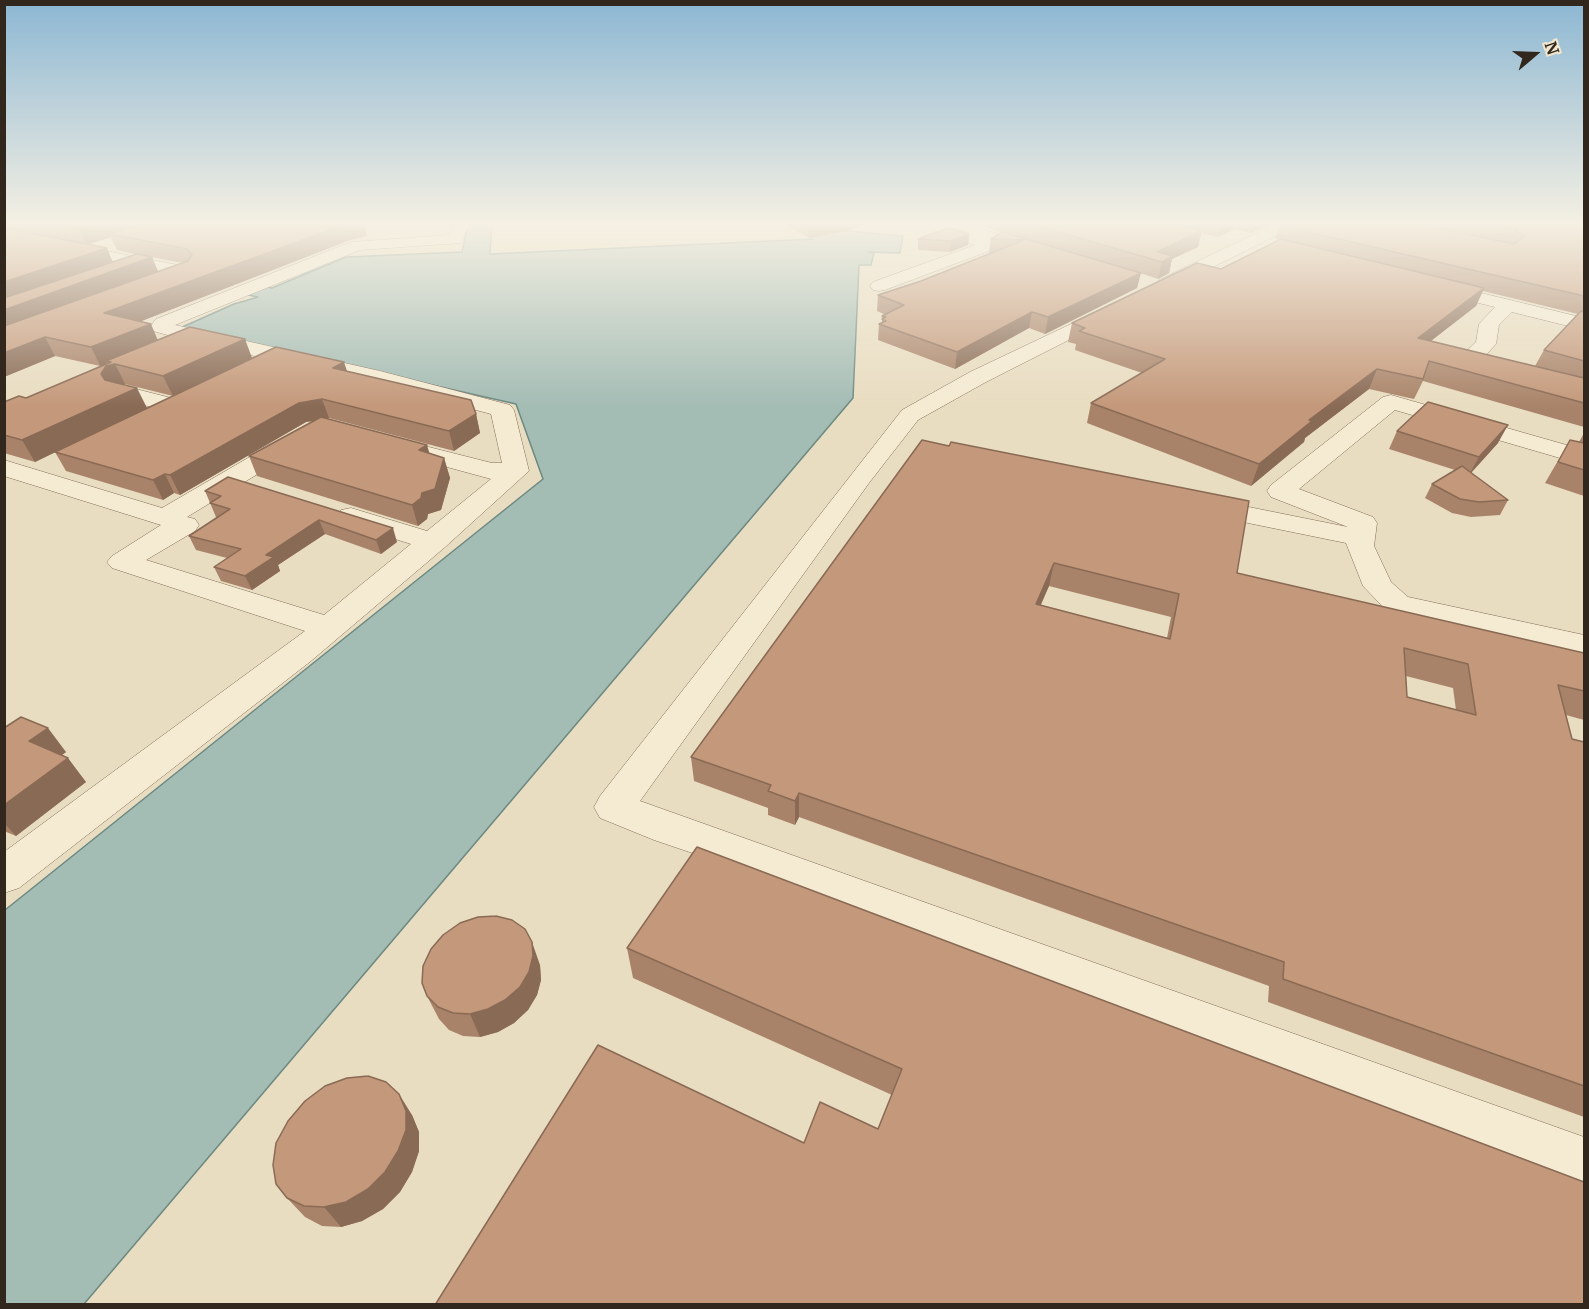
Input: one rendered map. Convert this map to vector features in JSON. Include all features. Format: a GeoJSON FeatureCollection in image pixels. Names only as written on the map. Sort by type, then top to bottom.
{"type":"FeatureCollection","features":[{"type":"Feature","properties":{"kind":"street"},"geometry":{"type":"LineString","coordinates":[[259,285],[163,323],[160,327],[380,378],[502,410],[516,471]]}},
{"type":"Feature","properties":{"kind":"street"},"geometry":{"type":"LineString","coordinates":[[1150,285],[910,415],[901,443],[614,807],[668,829],[762,860],[1584,1164]]}},
{"type":"Feature","properties":{"kind":"street"},"geometry":{"type":"LineString","coordinates":[[1442,285],[1464,287],[1508,305],[1584,324]]}},
{"type":"Feature","properties":{"kind":"street"},"geometry":{"type":"LineString","coordinates":[[1508,305],[1489,324],[1486,344],[1468,360],[1584,392]]}},
{"type":"Feature","properties":{"kind":"street"},"geometry":{"type":"LineString","coordinates":[[166,350],[196,337]]}},
{"type":"Feature","properties":{"kind":"street"},"geometry":{"type":"LineString","coordinates":[[247,371],[278,356]]}},
{"type":"Feature","properties":{"kind":"street"},"geometry":{"type":"LineString","coordinates":[[124,393],[185,401],[144,421]]}},
{"type":"Feature","properties":{"kind":"street"},"geometry":{"type":"LineString","coordinates":[[1584,458],[1391,402],[1280,491],[1363,524],[1360,546],[1378,586],[1398,604],[1584,645]]}},
{"type":"Feature","properties":{"kind":"street"},"geometry":{"type":"LineString","coordinates":[[165,518],[315,429]]}},
{"type":"Feature","properties":{"kind":"street"},"geometry":{"type":"LineString","coordinates":[[376,440],[491,471],[516,471]]}},
{"type":"Feature","properties":{"kind":"street"},"geometry":{"type":"LineString","coordinates":[[30,476],[61,461]]}},
{"type":"Feature","properties":{"kind":"street"},"geometry":{"type":"LineString","coordinates":[[4,468],[185,525],[123,562],[330,628]]}},
{"type":"Feature","properties":{"kind":"street"},"geometry":{"type":"LineString","coordinates":[[4,876],[330,628],[516,471]]}},
{"type":"Feature","properties":{"kind":"street"},"geometry":{"type":"LineString","coordinates":[[232,479],[265,489]]}},
{"type":"Feature","properties":{"kind":"street"},"geometry":{"type":"LineString","coordinates":[[1181,501],[1361,538]]}},
{"type":"Feature","properties":{"kind":"street"},"geometry":{"type":"LineString","coordinates":[[322,507],[434,542]]}},
{"type":"Feature","properties":{"kind":"water"},"geometry":{"type":"Polygon","coordinates":[[[279,285],[858,285],[853,398],[84,1304],[5,1304],[5,910],[543,479],[516,404],[180,328],[234,304],[258,297],[243,294],[262,286],[272,288],[279,285]]]}},
{"type":"Feature","properties":{"kind":"building"},"geometry":{"type":"Polygon","coordinates":[[[43,285],[74,285],[4,310],[4,298],[43,285]]]}},
{"type":"Feature","properties":{"kind":"building"},"geometry":{"type":"Polygon","coordinates":[[[120,285],[180,285],[104,313],[151,324],[91,347],[45,337],[4,353],[4,326],[120,285]]]}},
{"type":"Feature","properties":{"kind":"building"},"geometry":{"type":"Polygon","coordinates":[[[908,285],[1115,285],[1048,317],[1032,312],[957,352],[879,324],[886,321],[882,319],[886,317],[882,316],[904,305],[878,295],[908,285]]]}},
{"type":"Feature","properties":{"kind":"building"},"geometry":{"type":"Polygon","coordinates":[[[1151,285],[1472,285],[1484,288],[1418,338],[1584,378],[1584,403],[1429,361],[1423,379],[1377,369],[1309,420],[1312,421],[1259,464],[1091,403],[1165,359],[1079,331],[1085,328],[1072,323],[1151,285]]]}},
{"type":"Feature","properties":{"kind":"building"},"geometry":{"type":"Polygon","coordinates":[[[1537,285],[1584,285],[1584,296],[1537,285]]]}},
{"type":"Feature","properties":{"kind":"building"},"geometry":{"type":"Polygon","coordinates":[[[1581,311],[1584,312],[1584,361],[1544,350],[1581,311]]]}},
{"type":"Feature","properties":{"kind":"building"},"geometry":{"type":"Polygon","coordinates":[[[190,327],[245,339],[163,376],[115,364],[106,366],[101,374],[105,380],[137,388],[22,440],[4,435],[4,402],[19,396],[26,398],[111,362],[106,361],[190,327]]]}},
{"type":"Feature","properties":{"kind":"building"},"geometry":{"type":"Polygon","coordinates":[[[276,347],[344,362],[333,368],[471,400],[476,414],[449,431],[322,399],[299,403],[170,475],[165,474],[153,480],[55,452],[276,347]]]}},
{"type":"Feature","properties":{"kind":"building"},"geometry":{"type":"Polygon","coordinates":[[[1428,402],[1508,425],[1479,457],[1397,431],[1428,402]]]}},
{"type":"Feature","properties":{"kind":"building"},"geometry":{"type":"Polygon","coordinates":[[[321,417],[427,445],[419,450],[444,458],[435,489],[422,493],[421,498],[412,505],[249,456],[321,417]]]}},
{"type":"Feature","properties":{"kind":"building"},"geometry":{"type":"Polygon","coordinates":[[[922,440],[949,446],[951,442],[1249,501],[1237,573],[1584,653],[1584,691],[1558,685],[1572,739],[1584,742],[1584,1086],[1283,979],[1284,962],[799,793],[795,801],[768,791],[771,785],[691,757],[922,440]],[[1054,563],[1036,604],[1170,639],[1179,594],[1054,563]],[[1404,648],[1407,697],[1476,715],[1468,664],[1404,648]]]}},
{"type":"Feature","properties":{"kind":"building"},"geometry":{"type":"Polygon","coordinates":[[[1570,440],[1584,443],[1584,470],[1558,462],[1570,440]]]}},
{"type":"Feature","properties":{"kind":"building"},"geometry":{"type":"Polygon","coordinates":[[[1462,466],[1508,500],[1479,502],[1460,499],[1432,484],[1462,466]]]}},
{"type":"Feature","properties":{"kind":"building"},"geometry":{"type":"Polygon","coordinates":[[[228,477],[393,528],[376,540],[319,520],[266,555],[274,557],[245,576],[214,567],[241,549],[189,536],[230,509],[210,503],[221,496],[205,491],[228,477]]]}},
{"type":"Feature","properties":{"kind":"building"},"geometry":{"type":"Polygon","coordinates":[[[21,717],[48,728],[29,741],[68,758],[4,805],[4,728],[21,717]]]}},
{"type":"Feature","properties":{"kind":"building"},"geometry":{"type":"Polygon","coordinates":[[[697,847],[1584,1182],[1584,1305],[435,1305],[598,1045],[804,1143],[820,1102],[878,1129],[902,1069],[627,948],[697,847]]]}},
{"type":"Feature","properties":{"kind":"building"},"geometry":{"type":"Polygon","coordinates":[[[496,916],[512,920],[525,929],[532,942],[533,956],[529,972],[520,987],[505,1000],[488,1009],[470,1014],[453,1013],[438,1007],[427,996],[422,983],[423,966],[431,949],[443,935],[460,923],[478,917],[496,916]]]}},
{"type":"Feature","properties":{"kind":"building"},"geometry":{"type":"Polygon","coordinates":[[[368,1076],[386,1082],[399,1094],[406,1111],[406,1130],[398,1151],[385,1172],[368,1189],[346,1202],[324,1207],[304,1206],[287,1198],[276,1184],[273,1165],[276,1143],[288,1121],[305,1101],[325,1086],[347,1078],[368,1076]]]}}]}
